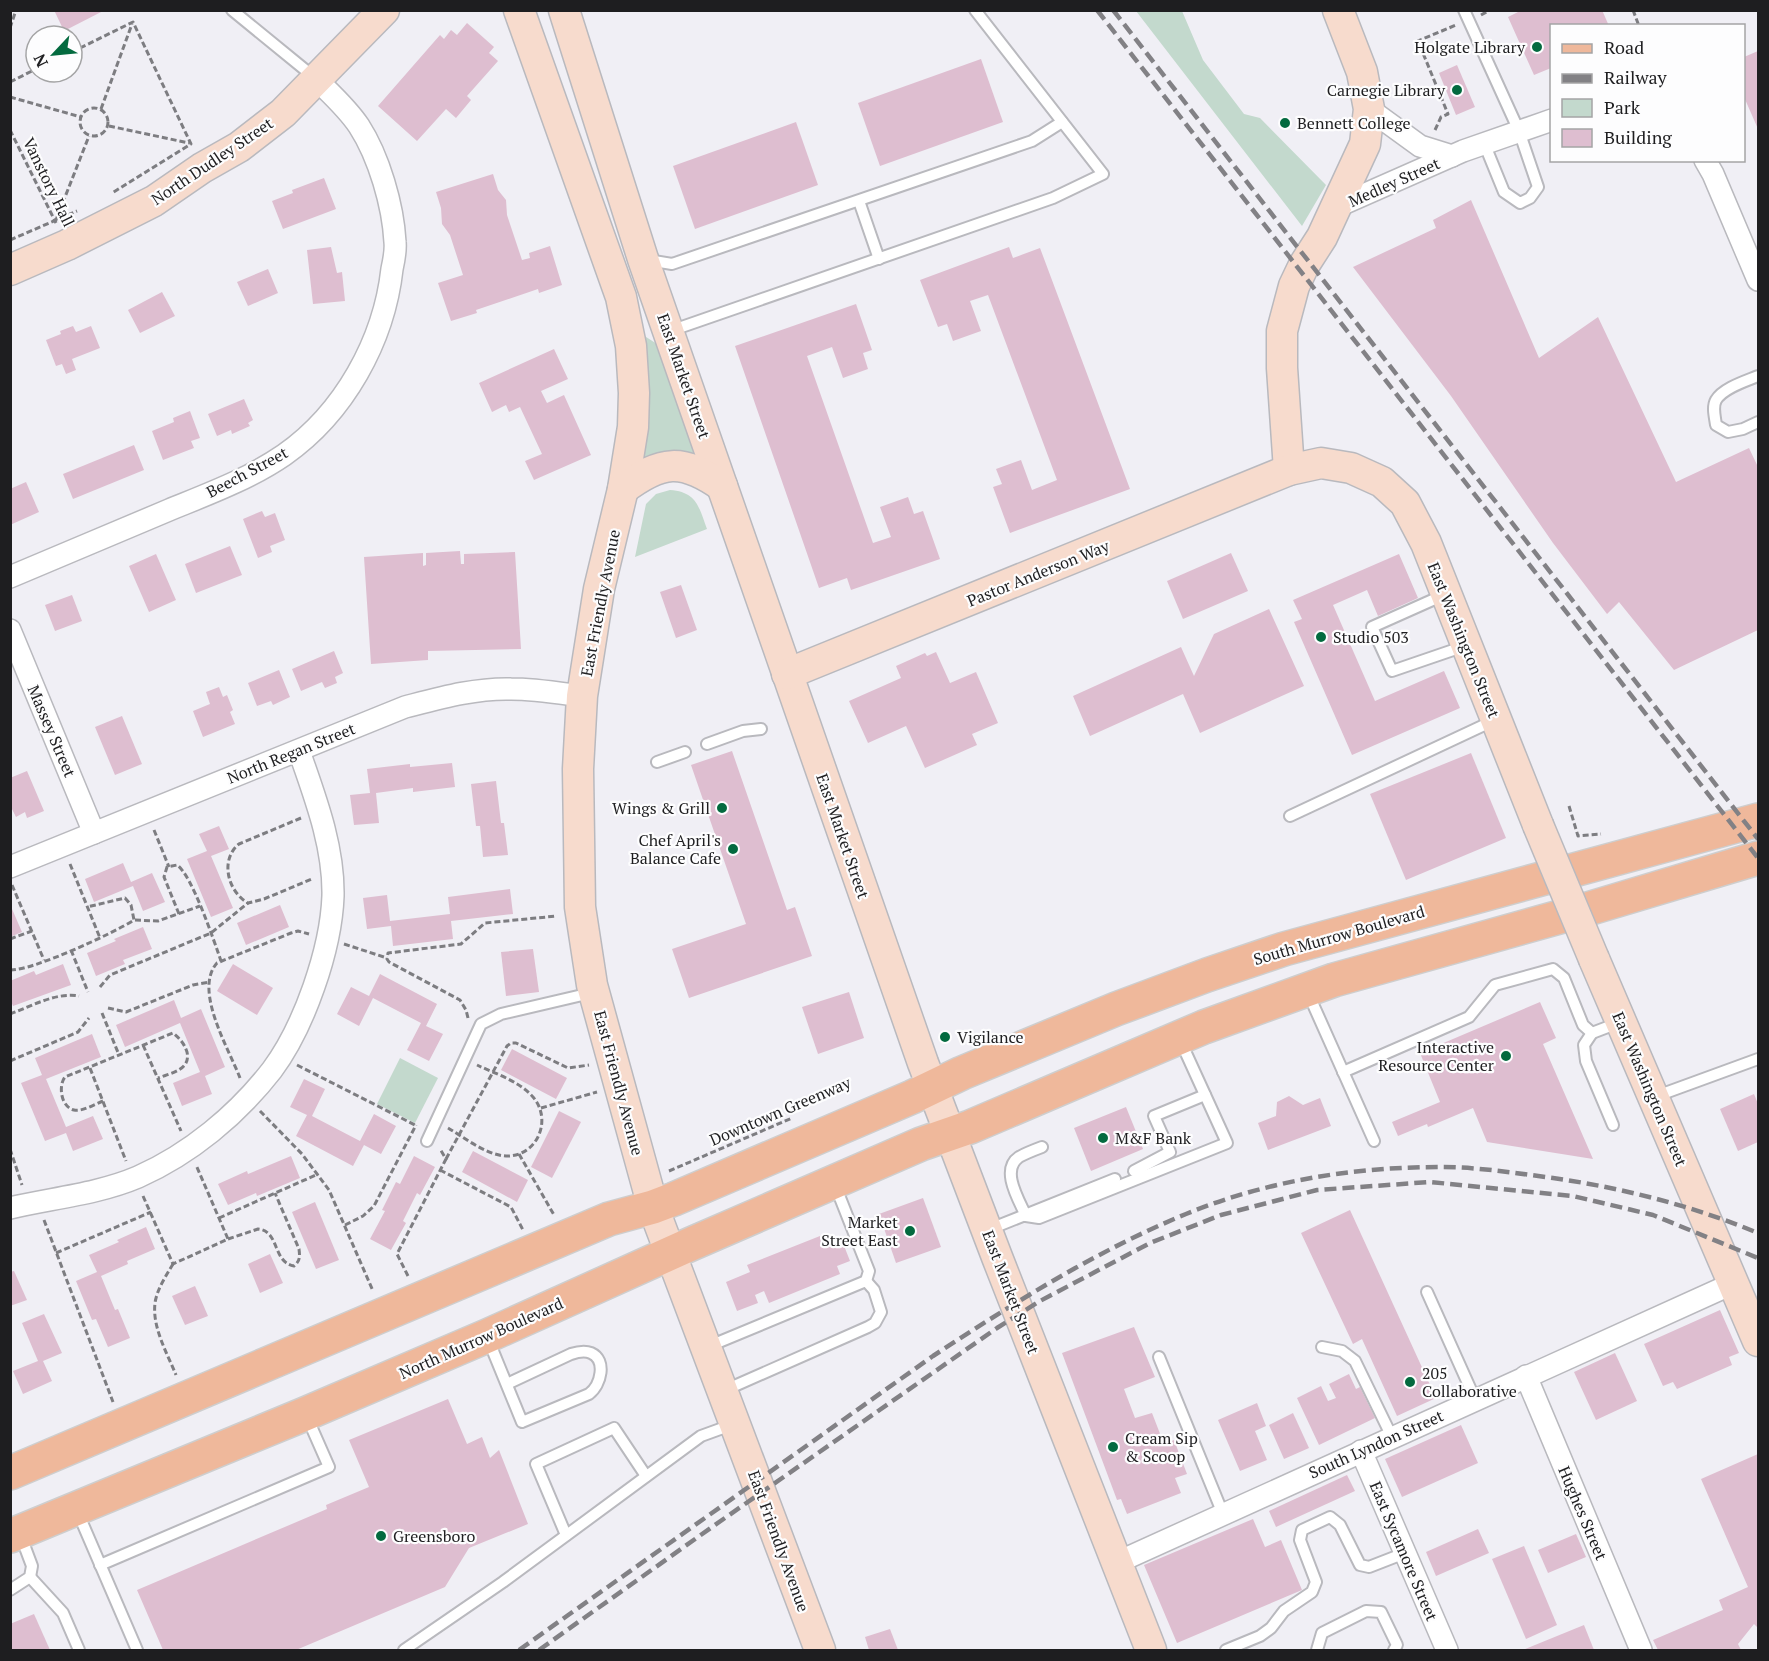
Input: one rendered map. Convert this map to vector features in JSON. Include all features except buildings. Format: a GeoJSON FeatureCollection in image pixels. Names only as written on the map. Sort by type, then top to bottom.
{"type":"FeatureCollection","features":[{"type":"Feature","properties":{"kind":"main road","name":"North Dudley Street"},"geometry":{"type":"LineString","coordinates":[[10,270],[61,233],[154,201],[202,168],[239,147],[283,113],[384,10]]}},
{"type":"Feature","properties":{"kind":"main road"},"geometry":{"type":"LineString","coordinates":[[519,10],[621,297],[631,346],[634,393],[629,460],[623,489]]}},
{"type":"Feature","properties":{"kind":"main road","name":"East Market Street"},"geometry":{"type":"LineString","coordinates":[[564,10],[644,259],[932,1087],[1151,1650]]}},
{"type":"Feature","properties":{"kind":"main road"},"geometry":{"type":"LineString","coordinates":[[1289,470],[1282,368],[1282,331],[1294,286],[1336,207],[1365,144],[1369,109],[1362,72],[1338,10]]}},
{"type":"Feature","properties":{"kind":"main road"},"geometry":{"type":"LineString","coordinates":[[621,297],[637,318],[650,328],[669,331]]}},
{"type":"Feature","properties":{"kind":"main road","name":"East Washington Street"},"geometry":{"type":"LineString","coordinates":[[1289,470],[1322,463],[1351,468],[1382,482],[1405,502],[1426,543],[1538,825],[1758,1341]]}},
{"type":"Feature","properties":{"kind":"main road"},"geometry":{"type":"LineString","coordinates":[[623,489],[641,475],[659,468],[680,466],[697,470],[722,486]]}},
{"type":"Feature","properties":{"kind":"main road","name":"Pastor Anderson Way"},"geometry":{"type":"LineString","coordinates":[[787,674],[1289,470]]}},
{"type":"Feature","properties":{"kind":"main road","name":"East Friendly Avenue"},"geometry":{"type":"LineString","coordinates":[[623,489],[599,590],[582,696],[578,769],[581,913],[594,992],[653,1207],[820,1650]]}},
{"type":"Feature","properties":{"kind":"main road","name":"South Murrow Boulevard"},"geometry":{"type":"LineString","coordinates":[[932,1087],[1116,1009],[1284,949],[1758,820]]}},
{"type":"Feature","properties":{"kind":"main road"},"geometry":{"type":"LineString","coordinates":[[949,1134],[1204,1027],[1306,990],[1758,858]]}},
{"type":"Feature","properties":{"kind":"main road"},"geometry":{"type":"LineString","coordinates":[[10,1473],[609,1220],[653,1207],[932,1087]]}},
{"type":"Feature","properties":{"kind":"main road","name":"North Murrow Boulevard"},"geometry":{"type":"LineString","coordinates":[[15,1534],[305,1414],[921,1144],[949,1134]]}},
{"type":"Feature","properties":{"kind":"street","name":"Beech Street"},"geometry":{"type":"LineString","coordinates":[[10,577],[225,487],[283,456],[308,436],[338,403],[357,374],[380,324],[390,287],[396,243],[377,161],[348,111],[316,79]]}},
{"type":"Feature","properties":{"kind":"street","name":"Medley Street"},"geometry":{"type":"LineString","coordinates":[[1369,109],[1420,146],[1452,156]]}},
{"type":"Feature","properties":{"kind":"street","name":"Medley Street"},"geometry":{"type":"LineString","coordinates":[[1336,207],[1484,143],[1550,120]]}},
{"type":"Feature","properties":{"kind":"street"},"geometry":{"type":"LineString","coordinates":[[1706,162],[1757,272]]}},
{"type":"Feature","properties":{"kind":"street","name":"Massey Street"},"geometry":{"type":"LineString","coordinates":[[10,630],[94,832]]}},
{"type":"Feature","properties":{"kind":"street","name":"North Regan Street"},"geometry":{"type":"LineString","coordinates":[[10,867],[299,751],[382,715],[450,695],[482,690],[512,689],[582,696]]}},
{"type":"Feature","properties":{"kind":"street"},"geometry":{"type":"LineString","coordinates":[[25,1205],[107,1188],[133,1179],[177,1156],[216,1129],[247,1098],[280,1056],[316,982],[327,938],[333,895],[320,810],[299,751]]}},
{"type":"Feature","properties":{"kind":"street","name":"South Lyndon Street"},"geometry":{"type":"LineString","coordinates":[[1116,1563],[1734,1283]]}},
{"type":"Feature","properties":{"kind":"street","name":"Hughes Street"},"geometry":{"type":"LineString","coordinates":[[1526,1376],[1641,1650]]}},
{"type":"Feature","properties":{"kind":"street","name":"East Sycamore Street"},"geometry":{"type":"LineString","coordinates":[[1361,1451],[1447,1650]]}},
{"type":"Feature","properties":{"kind":"lane"},"geometry":{"type":"LineString","coordinates":[[232,10],[316,79]]}},
{"type":"Feature","properties":{"kind":"lane"},"geometry":{"type":"LineString","coordinates":[[669,331],[1053,198],[1103,174],[975,10]]}},
{"type":"Feature","properties":{"kind":"lane"},"geometry":{"type":"LineString","coordinates":[[1466,15],[1519,131],[1538,187],[1530,198],[1520,203],[1504,192],[1484,143]]}},
{"type":"Feature","properties":{"kind":"lane"},"geometry":{"type":"LineString","coordinates":[[644,259],[672,264],[1032,141],[1062,122]]}},
{"type":"Feature","properties":{"kind":"lane"},"geometry":{"type":"LineString","coordinates":[[859,201],[879,259]]}},
{"type":"Feature","properties":{"kind":"lane"},"geometry":{"type":"LineString","coordinates":[[1758,376],[1725,392],[1716,401],[1713,411],[1716,425],[1728,432],[1743,429],[1758,422]]}},
{"type":"Feature","properties":{"kind":"lane"},"geometry":{"type":"LineString","coordinates":[[1446,594],[1371,627],[1392,671],[1466,646]]}},
{"type":"Feature","properties":{"kind":"lane"},"geometry":{"type":"LineString","coordinates":[[1290,816],[1496,720]]}},
{"type":"Feature","properties":{"kind":"lane"},"geometry":{"type":"LineString","coordinates":[[707,744],[743,731],[761,729]]}},
{"type":"Feature","properties":{"kind":"lane"},"geometry":{"type":"LineString","coordinates":[[657,762],[685,752]]}},
{"type":"Feature","properties":{"kind":"lane"},"geometry":{"type":"LineString","coordinates":[[1343,1072],[1469,1017],[1495,985],[1553,969],[1564,978],[1583,1025],[1592,1033]]}},
{"type":"Feature","properties":{"kind":"lane"},"geometry":{"type":"LineString","coordinates":[[1306,990],[1374,1141]]}},
{"type":"Feature","properties":{"kind":"lane"},"geometry":{"type":"LineString","coordinates":[[429,1137],[481,1024],[501,1014],[594,992]]}},
{"type":"Feature","properties":{"kind":"lane"},"geometry":{"type":"LineString","coordinates":[[1613,1125],[1586,1061],[1584,1045],[1592,1033],[1621,1022]]}},
{"type":"Feature","properties":{"kind":"lane"},"geometry":{"type":"LineString","coordinates":[[1026,1216],[1039,1218],[1227,1143],[1179,1038]]}},
{"type":"Feature","properties":{"kind":"lane"},"geometry":{"type":"LineString","coordinates":[[1654,1097],[1758,1059]]}},
{"type":"Feature","properties":{"kind":"lane"},"geometry":{"type":"LineString","coordinates":[[1134,1171],[1170,1152],[1154,1116],[1205,1095]]}},
{"type":"Feature","properties":{"kind":"lane"},"geometry":{"type":"LineString","coordinates":[[1026,1216],[1010,1169],[1018,1158],[1042,1147]]}},
{"type":"Feature","properties":{"kind":"lane"},"geometry":{"type":"LineString","coordinates":[[986,1230],[1115,1179]]}},
{"type":"Feature","properties":{"kind":"lane"},"geometry":{"type":"LineString","coordinates":[[834,1182],[869,1271],[866,1281]]}},
{"type":"Feature","properties":{"kind":"lane"},"geometry":{"type":"LineString","coordinates":[[706,1347],[866,1281]]}},
{"type":"Feature","properties":{"kind":"lane"},"geometry":{"type":"LineString","coordinates":[[723,1391],[875,1323],[881,1312],[874,1290],[866,1281]]}},
{"type":"Feature","properties":{"kind":"lane"},"geometry":{"type":"LineString","coordinates":[[1427,1292],[1475,1399]]}},
{"type":"Feature","properties":{"kind":"lane"},"geometry":{"type":"LineString","coordinates":[[487,1336],[522,1422],[589,1395],[599,1385],[600,1366],[596,1357],[590,1352],[581,1351],[507,1384]]}},
{"type":"Feature","properties":{"kind":"lane"},"geometry":{"type":"LineString","coordinates":[[1322,1347],[1342,1351],[1355,1361],[1392,1437]]}},
{"type":"Feature","properties":{"kind":"lane"},"geometry":{"type":"LineString","coordinates":[[1159,1357],[1223,1514]]}},
{"type":"Feature","properties":{"kind":"lane"},"geometry":{"type":"LineString","coordinates":[[100,1565],[329,1467],[305,1414]]}},
{"type":"Feature","properties":{"kind":"lane"},"geometry":{"type":"LineString","coordinates":[[404,1650],[701,1436],[735,1424]]}},
{"type":"Feature","properties":{"kind":"lane"},"geometry":{"type":"LineString","coordinates":[[566,1535],[536,1464],[614,1428],[646,1476]]}},
{"type":"Feature","properties":{"kind":"lane"},"geometry":{"type":"LineString","coordinates":[[77,1509],[137,1650]]}},
{"type":"Feature","properties":{"kind":"lane"},"geometry":{"type":"LineString","coordinates":[[1226,1650],[1271,1628],[1284,1611],[1312,1592],[1316,1582],[1300,1540],[1302,1530],[1311,1525],[1330,1517],[1340,1525],[1360,1565],[1369,1567],[1405,1553]]}},
{"type":"Feature","properties":{"kind":"lane"},"geometry":{"type":"LineString","coordinates":[[10,1590],[30,1577],[32,1566],[15,1534]]}},
{"type":"Feature","properties":{"kind":"lane"},"geometry":{"type":"LineString","coordinates":[[30,1577],[63,1613],[79,1650]]}},
{"type":"Feature","properties":{"kind":"lane"},"geometry":{"type":"LineString","coordinates":[[1317,1650],[1322,1633],[1366,1611],[1374,1610],[1381,1612],[1397,1645],[1394,1650]]}},
{"type":"Feature","properties":{"kind":"path"},"geometry":{"type":"LineString","coordinates":[[10,28],[16,10]]}},
{"type":"Feature","properties":{"kind":"path"},"geometry":{"type":"LineString","coordinates":[[1432,137],[1441,117],[1448,114],[1418,41],[1466,15],[1490,10]]}},
{"type":"Feature","properties":{"kind":"path"},"geometry":{"type":"LineString","coordinates":[[84,46],[133,22]]}},
{"type":"Feature","properties":{"kind":"path"},"geometry":{"type":"LineString","coordinates":[[101,109],[133,22]]}},
{"type":"Feature","properties":{"kind":"path"},"geometry":{"type":"LineString","coordinates":[[133,22],[191,144]]}},
{"type":"Feature","properties":{"kind":"path"},"geometry":{"type":"LineString","coordinates":[[10,82],[24,75]]}},
{"type":"Feature","properties":{"kind":"path"},"geometry":{"type":"LineString","coordinates":[[10,97],[81,117]]}},
{"type":"Feature","properties":{"kind":"path"},"geometry":{"type":"LineString","coordinates":[[101,109],[108,116],[108,126],[103,134],[89,136],[82,130],[81,117],[87,110],[101,109]]}},
{"type":"Feature","properties":{"kind":"path"},"geometry":{"type":"LineString","coordinates":[[108,126],[191,144]]}},
{"type":"Feature","properties":{"kind":"path","name":"Vanstory Hall"},"geometry":{"type":"LineString","coordinates":[[10,130],[61,233]]}},
{"type":"Feature","properties":{"kind":"path"},"geometry":{"type":"LineString","coordinates":[[61,233],[89,136]]}},
{"type":"Feature","properties":{"kind":"path"},"geometry":{"type":"LineString","coordinates":[[109,195],[191,144]]}},
{"type":"Feature","properties":{"kind":"path"},"geometry":{"type":"LineString","coordinates":[[10,240],[61,233],[77,211]]}},
{"type":"Feature","properties":{"kind":"path"},"geometry":{"type":"LineString","coordinates":[[1569,806],[1578,836],[1603,834]]}},
{"type":"Feature","properties":{"kind":"path"},"geometry":{"type":"LineString","coordinates":[[248,903],[239,896],[226,868],[227,860],[233,849],[239,844],[320,810]]}},
{"type":"Feature","properties":{"kind":"path"},"geometry":{"type":"LineString","coordinates":[[147,812],[169,867]]}},
{"type":"Feature","properties":{"kind":"path"},"geometry":{"type":"LineString","coordinates":[[63,846],[100,938]]}},
{"type":"Feature","properties":{"kind":"path"},"geometry":{"type":"LineString","coordinates":[[179,914],[164,877],[164,872],[169,867],[177,865],[182,868],[200,906],[221,961]]}},
{"type":"Feature","properties":{"kind":"path"},"geometry":{"type":"LineString","coordinates":[[99,987],[110,975],[211,933],[248,903],[264,899],[331,871]]}},
{"type":"Feature","properties":{"kind":"path"},"geometry":{"type":"LineString","coordinates":[[10,880],[44,960]]}},
{"type":"Feature","properties":{"kind":"path"},"geometry":{"type":"LineString","coordinates":[[87,907],[125,898],[131,905],[134,920]]}},
{"type":"Feature","properties":{"kind":"path"},"geometry":{"type":"LineString","coordinates":[[10,970],[21,969],[71,950],[134,920],[158,921],[200,906]]}},
{"type":"Feature","properties":{"kind":"path"},"geometry":{"type":"LineString","coordinates":[[387,958],[388,953],[396,951],[461,944],[485,923],[581,913]]}},
{"type":"Feature","properties":{"kind":"path"},"geometry":{"type":"LineString","coordinates":[[10,939],[32,931]]}},
{"type":"Feature","properties":{"kind":"path"},"geometry":{"type":"LineString","coordinates":[[374,1295],[329,1190],[302,1154],[247,1098],[211,1004],[210,982],[213,968],[221,961],[297,931],[327,938],[387,958],[389,962],[460,1000],[466,1010],[473,1040]]}},
{"type":"Feature","properties":{"kind":"path"},"geometry":{"type":"LineString","coordinates":[[71,950],[88,992]]}},
{"type":"Feature","properties":{"kind":"path"},"geometry":{"type":"LineString","coordinates":[[108,1008],[126,1012],[194,985],[210,982]]}},
{"type":"Feature","properties":{"kind":"path"},"geometry":{"type":"LineString","coordinates":[[10,1014],[65,994],[80,996]]}},
{"type":"Feature","properties":{"kind":"path"},"geometry":{"type":"LineString","coordinates":[[102,1012],[119,1055]]}},
{"type":"Feature","properties":{"kind":"path"},"geometry":{"type":"LineString","coordinates":[[10,1061],[78,1032],[89,1018]]}},
{"type":"Feature","properties":{"kind":"path"},"geometry":{"type":"LineString","coordinates":[[103,1101],[75,1111],[64,1100],[61,1085],[65,1077],[173,1033],[185,1044],[188,1057],[186,1064],[183,1068],[158,1078]]}},
{"type":"Feature","properties":{"kind":"path"},"geometry":{"type":"LineString","coordinates":[[411,1281],[397,1254],[398,1250],[507,1046],[516,1043],[568,1068],[615,1071]]}},
{"type":"Feature","properties":{"kind":"path"},"geometry":{"type":"LineString","coordinates":[[143,1045],[228,1239]]}},
{"type":"Feature","properties":{"kind":"path"},"geometry":{"type":"LineString","coordinates":[[280,1056],[416,1125],[429,1137],[446,1159]]}},
{"type":"Feature","properties":{"kind":"path"},"geometry":{"type":"LineString","coordinates":[[437,1121],[496,1155],[519,1154],[530,1148],[541,1132],[541,1108],[527,1091],[464,1059]]}},
{"type":"Feature","properties":{"kind":"path"},"geometry":{"type":"LineString","coordinates":[[90,1068],[133,1179],[151,1212],[173,1264]]}},
{"type":"Feature","properties":{"kind":"path"},"geometry":{"type":"LineString","coordinates":[[541,1108],[615,1071]]}},
{"type":"Feature","properties":{"kind":"path","name":"Downtown Greenway"},"geometry":{"type":"LineString","coordinates":[[669,1171],[801,1115]]}},
{"type":"Feature","properties":{"kind":"path"},"geometry":{"type":"LineString","coordinates":[[345,1225],[363,1216],[374,1206],[416,1125]]}},
{"type":"Feature","properties":{"kind":"path"},"geometry":{"type":"LineString","coordinates":[[10,1149],[25,1205],[56,1253],[115,1407]]}},
{"type":"Feature","properties":{"kind":"path"},"geometry":{"type":"LineString","coordinates":[[519,1154],[557,1219]]}},
{"type":"Feature","properties":{"kind":"path"},"geometry":{"type":"LineString","coordinates":[[440,1170],[511,1207],[524,1233]]}},
{"type":"Feature","properties":{"kind":"path"},"geometry":{"type":"LineString","coordinates":[[219,1218],[318,1174]]}},
{"type":"Feature","properties":{"kind":"path"},"geometry":{"type":"LineString","coordinates":[[178,1380],[160,1335],[155,1302],[160,1287],[173,1264],[228,1239],[258,1229],[269,1232],[286,1264],[294,1266],[298,1263],[299,1249],[275,1194]]}},
{"type":"Feature","properties":{"kind":"path"},"geometry":{"type":"LineString","coordinates":[[56,1253],[151,1212]]}},
{"type":"Feature","properties":{"kind":"green space"},"geometry":{"type":"Polygon","coordinates":[[[1136,11],[1182,11],[1203,60],[1244,114],[1260,118],[1326,185],[1302,226],[1136,11]]]}},
{"type":"Feature","properties":{"kind":"green space"},"geometry":{"type":"Polygon","coordinates":[[[643,335],[660,346],[696,456],[644,459],[642,454],[643,335]]]}},
{"type":"Feature","properties":{"kind":"green space"},"geometry":{"type":"Polygon","coordinates":[[[670,490],[686,494],[696,502],[707,529],[635,557],[646,504],[656,494],[670,490]]]}},
{"type":"Feature","properties":{"kind":"green space"},"geometry":{"type":"Polygon","coordinates":[[[400,1058],[438,1078],[415,1123],[377,1104],[400,1058]]]}},
{"type":"Feature","properties":{"kind":"railway"},"geometry":{"type":"LineString","coordinates":[[1097,10],[1758,858]]}},
{"type":"Feature","properties":{"kind":"railway"},"geometry":{"type":"LineString","coordinates":[[1113,10],[1758,839]]}},
{"type":"Feature","properties":{"kind":"railway"},"geometry":{"type":"LineString","coordinates":[[519,1650],[963,1336],[1120,1244],[1216,1203],[1279,1185],[1342,1173],[1407,1168],[1468,1168],[1605,1187],[1683,1206],[1758,1233]]}},
{"type":"Feature","properties":{"kind":"railway"},"geometry":{"type":"LineString","coordinates":[[539,1650],[997,1328],[1040,1301],[1150,1243],[1221,1215],[1317,1190],[1430,1182],[1573,1196],[1653,1215],[1758,1258]]}},
{"type":"Feature","properties":{"kind":"place","name":"Holgate Library"},"geometry":{"type":"Point","coordinates":[1537,47]}},
{"type":"Feature","properties":{"kind":"place","name":"Carnegie Library"},"geometry":{"type":"Point","coordinates":[1457,90]}},
{"type":"Feature","properties":{"kind":"place","name":"Bennett College"},"geometry":{"type":"Point","coordinates":[1285,123]}},
{"type":"Feature","properties":{"kind":"place","name":"Studio 503"},"geometry":{"type":"Point","coordinates":[1321,637]}},
{"type":"Feature","properties":{"kind":"place","name":"Wings & Grill"},"geometry":{"type":"Point","coordinates":[722,808]}},
{"type":"Feature","properties":{"kind":"place","name":"Chef April's Balance Cafe"},"geometry":{"type":"Point","coordinates":[733,849]}},
{"type":"Feature","properties":{"kind":"place","name":"Vigilance"},"geometry":{"type":"Point","coordinates":[945,1037]}},
{"type":"Feature","properties":{"kind":"place","name":"Interactive Resource Center"},"geometry":{"type":"Point","coordinates":[1506,1056]}},
{"type":"Feature","properties":{"kind":"place","name":"M&F Bank"},"geometry":{"type":"Point","coordinates":[1103,1138]}},
{"type":"Feature","properties":{"kind":"place","name":"Market Street East"},"geometry":{"type":"Point","coordinates":[910,1231]}},
{"type":"Feature","properties":{"kind":"place","name":"205 Collaborative"},"geometry":{"type":"Point","coordinates":[1410,1382]}},
{"type":"Feature","properties":{"kind":"place","name":"Cream Sip & Scoop"},"geometry":{"type":"Point","coordinates":[1113,1447]}},
{"type":"Feature","properties":{"kind":"place","name":"Greensboro"},"geometry":{"type":"Point","coordinates":[381,1536]}}]}
